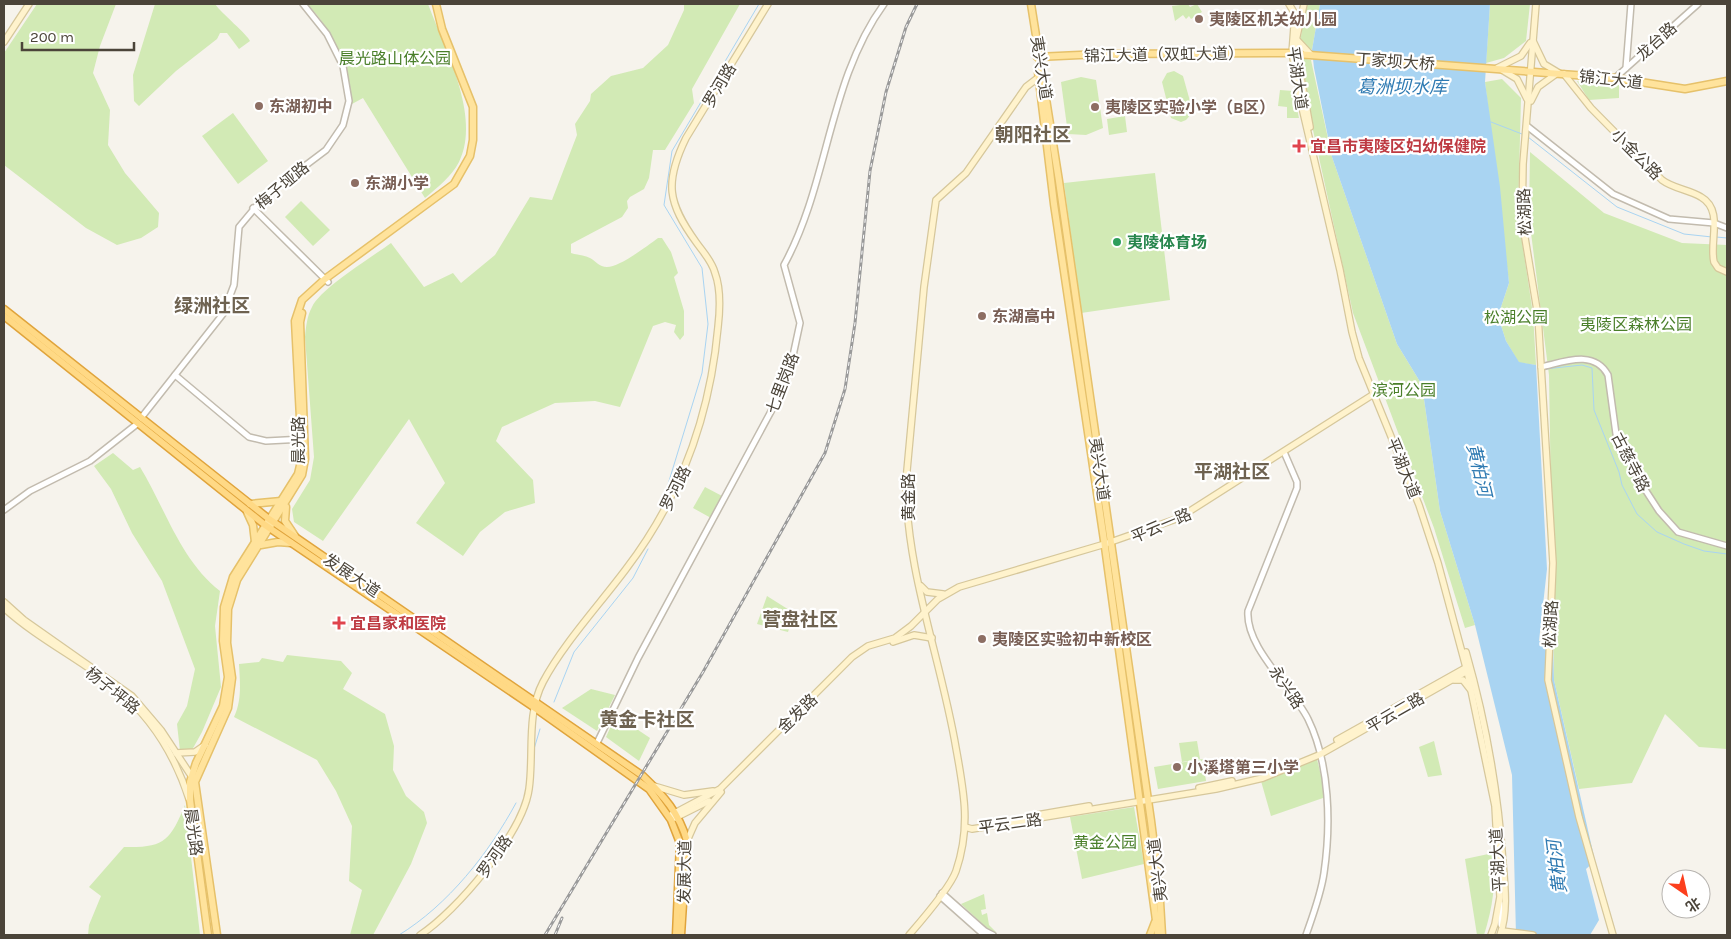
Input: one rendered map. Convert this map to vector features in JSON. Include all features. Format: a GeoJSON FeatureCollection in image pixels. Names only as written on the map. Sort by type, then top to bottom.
{"type":"FeatureCollection","features":[{"type":"Feature","properties":{"kind":"highway","name":"发展大道"},"geometry":{"type":"LineString","coordinates":[[4,308],[246,510],[294,540],[536,705],[649,789],[670,818],[680,843],[676,935]]}},
{"type":"Feature","properties":{"kind":"highway","name":"发展大道"},"geometry":{"type":"LineString","coordinates":[[4,316],[250,504],[270,524]]}},
{"type":"Feature","properties":{"kind":"highway","name":"发展大道"},"geometry":{"type":"LineString","coordinates":[[536,705],[597,743],[653,786],[670,803],[687,841],[681,935]]}},
{"type":"Feature","properties":{"kind":"main road"},"geometry":{"type":"LineString","coordinates":[[4,42],[29,4]]}},
{"type":"Feature","properties":{"kind":"main road","name":"晨光路"},"geometry":{"type":"LineString","coordinates":[[217,935],[192,780],[228,708],[232,678],[227,643],[228,608],[237,580],[284,501],[298,474],[302,457],[303,439],[296,321],[302,300],[454,184],[470,156],[473,140],[472,107],[442,30],[437,4]]}},
{"type":"Feature","properties":{"kind":"main road","name":"罗河路"},"geometry":{"type":"LineString","coordinates":[[420,935],[444,918],[466,894],[496,855],[521,815],[529,791],[536,705],[542,683],[652,532],[687,466],[713,374],[719,302],[715,272],[678,216],[673,203],[672,182],[678,156],[686,138],[768,4]]}},
{"type":"Feature","properties":{"kind":"main road","name":"夷兴大道"},"geometry":{"type":"LineString","coordinates":[[1029,4],[1108,545],[1162,935]]}},
{"type":"Feature","properties":{"kind":"main road","name":"平湖大道"},"geometry":{"type":"LineString","coordinates":[[1289,4],[1295,17],[1294,53],[1304,122],[1359,358],[1377,395],[1436,557],[1482,712],[1500,805],[1506,899],[1501,934]]}},
{"type":"Feature","properties":{"kind":"main road","name":"平湖大道"},"geometry":{"type":"LineString","coordinates":[[1294,53],[1304,4]]}},
{"type":"Feature","properties":{"kind":"main road"},"geometry":{"type":"LineString","coordinates":[[1528,107],[1536,4]]}},
{"type":"Feature","properties":{"kind":"main road"},"geometry":{"type":"LineString","coordinates":[[1296,39],[1310,55]]}},
{"type":"Feature","properties":{"kind":"main road"},"geometry":{"type":"LineString","coordinates":[[1495,68],[1521,56],[1528,49],[1532,39]]}},
{"type":"Feature","properties":{"kind":"main road","name":"小金公路"},"geometry":{"type":"LineString","coordinates":[[1532,39],[1544,64],[1561,73],[1591,108],[1662,180],[1672,187],[1704,198],[1712,212],[1714,224]]}},
{"type":"Feature","properties":{"kind":"main road","name":"锦江大道（双虹大道）"},"geometry":{"type":"LineString","coordinates":[[1038,57],[1101,54],[1294,53]]}},
{"type":"Feature","properties":{"kind":"main road","name":"丁家坝大桥"},"geometry":{"type":"LineString","coordinates":[[1294,53],[1495,68]]}},
{"type":"Feature","properties":{"kind":"main road","name":"夷兴大道"},"geometry":{"type":"LineString","coordinates":[[1038,57],[1054,204],[1108,545]]}},
{"type":"Feature","properties":{"kind":"main road"},"geometry":{"type":"LineString","coordinates":[[1495,68],[1517,79],[1524,91],[1528,107]]}},
{"type":"Feature","properties":{"kind":"main road","name":"锦江大道"},"geometry":{"type":"LineString","coordinates":[[1495,68],[1615,78],[1685,89],[1727,81]]}},
{"type":"Feature","properties":{"kind":"main road"},"geometry":{"type":"LineString","coordinates":[[1528,107],[1538,87],[1551,76],[1561,73]]}},
{"type":"Feature","properties":{"kind":"main road","name":"黄金路"},"geometry":{"type":"LineString","coordinates":[[911,935],[942,895],[956,872],[965,826],[966,805],[948,700],[910,542],[906,481],[924,287],[936,200],[966,173],[1026,87],[1039,77]]}},
{"type":"Feature","properties":{"kind":"main road","name":"松湖路"},"geometry":{"type":"LineString","coordinates":[[1528,107],[1522,220],[1538,316],[1541,367],[1552,563],[1549,687],[1579,817],[1613,935]]}},
{"type":"Feature","properties":{"kind":"main road"},"geometry":{"type":"LineString","coordinates":[[1714,224],[1712,256],[1718,268],[1727,272]]}},
{"type":"Feature","properties":{"kind":"main road","name":"平云一路"},"geometry":{"type":"LineString","coordinates":[[926,613],[947,596],[960,589],[1108,545],[1180,521],[1377,395]]}},
{"type":"Feature","properties":{"kind":"main road"},"geometry":{"type":"LineString","coordinates":[[246,510],[253,525],[258,544],[294,540],[285,521],[284,501],[250,504]]}},
{"type":"Feature","properties":{"kind":"main road","name":"晨光路"},"geometry":{"type":"LineString","coordinates":[[208,935],[190,800],[192,780],[205,745],[223,706],[228,677],[223,641],[224,607],[233,577],[258,544]]}},
{"type":"Feature","properties":{"kind":"main road","name":"平云一路"},"geometry":{"type":"LineString","coordinates":[[926,613],[945,593],[958,587],[1108,545]]}},
{"type":"Feature","properties":{"kind":"main road"},"geometry":{"type":"LineString","coordinates":[[919,582],[927,592],[933,594],[945,593]]}},
{"type":"Feature","properties":{"kind":"main road"},"geometry":{"type":"LineString","coordinates":[[4,602],[24,620],[132,696],[161,730],[192,780]]}},
{"type":"Feature","properties":{"kind":"main road","name":"杨子坪路"},"geometry":{"type":"LineString","coordinates":[[4,608],[21,623],[124,696],[158,733],[178,770],[190,800]]}},
{"type":"Feature","properties":{"kind":"main road","name":"金发路"},"geometry":{"type":"LineString","coordinates":[[670,818],[721,791],[854,659],[869,649],[893,642],[913,628],[926,613]]}},
{"type":"Feature","properties":{"kind":"main road","name":"金发路"},"geometry":{"type":"LineString","coordinates":[[721,791],[852,657],[868,646],[895,638],[926,613]]}},
{"type":"Feature","properties":{"kind":"main road"},"geometry":{"type":"LineString","coordinates":[[893,642],[914,635],[932,638]]}},
{"type":"Feature","properties":{"kind":"main road","name":"平湖大道"},"geometry":{"type":"LineString","coordinates":[[1469,668],[1495,806],[1500,897],[1491,935]]}},
{"type":"Feature","properties":{"kind":"main road","name":"平云二路"},"geometry":{"type":"LineString","coordinates":[[965,826],[1216,789],[1263,778],[1319,753],[1450,681],[1469,668]]}},
{"type":"Feature","properties":{"kind":"main road","name":"平云二路"},"geometry":{"type":"LineString","coordinates":[[1319,753],[1469,668]]}},
{"type":"Feature","properties":{"kind":"main road"},"geometry":{"type":"LineString","coordinates":[[1450,681],[1463,680],[1472,692]]}},
{"type":"Feature","properties":{"kind":"main road"},"geometry":{"type":"LineString","coordinates":[[176,753],[195,752],[205,745]]}},
{"type":"Feature","properties":{"kind":"main road"},"geometry":{"type":"LineString","coordinates":[[178,770],[192,780]]}},
{"type":"Feature","properties":{"kind":"main road"},"geometry":{"type":"LineString","coordinates":[[653,786],[684,794],[721,791]]}},
{"type":"Feature","properties":{"kind":"main road"},"geometry":{"type":"LineString","coordinates":[[687,841],[695,823],[721,791]]}},
{"type":"Feature","properties":{"kind":"main road"},"geometry":{"type":"LineString","coordinates":[[1150,935],[1159,916]]}},
{"type":"Feature","properties":{"kind":"main road"},"geometry":{"type":"LineString","coordinates":[[1159,916],[1168,935]]}},
{"type":"Feature","properties":{"kind":"main road","name":"夷兴大道"},"geometry":{"type":"LineString","coordinates":[[1158,935],[1159,916]]}},
{"type":"Feature","properties":{"kind":"main road"},"geometry":{"type":"LineString","coordinates":[[1501,934],[1518,933],[1533,935]]}},
{"type":"Feature","properties":{"kind":"street","name":"梅子垭路"},"geometry":{"type":"LineString","coordinates":[[4,510],[30,490],[90,461],[139,421],[223,314],[234,285],[239,228],[253,208],[265,196],[326,150],[339,134],[349,108],[347,82],[340,58],[328,34],[303,4]]}},
{"type":"Feature","properties":{"kind":"street","name":"七里岗路"},"geometry":{"type":"LineString","coordinates":[[597,743],[638,658],[764,428],[782,391],[792,365],[800,323],[784,265],[804,224],[849,72],[876,15],[884,4]]}},
{"type":"Feature","properties":{"kind":"street"},"geometry":{"type":"LineString","coordinates":[[1626,68],[1631,4]]}},
{"type":"Feature","properties":{"kind":"street","name":"龙台路"},"geometry":{"type":"LineString","coordinates":[[1615,78],[1698,4]]}},
{"type":"Feature","properties":{"kind":"street"},"geometry":{"type":"LineString","coordinates":[[1526,128],[1614,194],[1669,219],[1714,224],[1727,228]]}},
{"type":"Feature","properties":{"kind":"street"},"geometry":{"type":"LineString","coordinates":[[253,208],[326,280]]}},
{"type":"Feature","properties":{"kind":"street","name":"古慈寺路"},"geometry":{"type":"LineString","coordinates":[[1541,367],[1581,358],[1591,360],[1603,366],[1608,375],[1616,434],[1630,453],[1635,474],[1659,511],[1678,532],[1727,546]]}},
{"type":"Feature","properties":{"kind":"street"},"geometry":{"type":"LineString","coordinates":[[175,375],[249,437],[266,441],[303,439]]}},
{"type":"Feature","properties":{"kind":"street","name":"永兴路"},"geometry":{"type":"LineString","coordinates":[[1285,453],[1297,482],[1297,488],[1248,611],[1247,621],[1254,638],[1308,720],[1319,753],[1325,784],[1328,830],[1324,874],[1306,935]]}},
{"type":"Feature","properties":{"kind":"street"},"geometry":{"type":"LineString","coordinates":[[942,895],[984,935]]}},
{"type":"Feature","properties":{"kind":"street"},"geometry":{"type":"LineString","coordinates":[[942,895],[985,931],[993,935]]}},
{"type":"Feature","properties":{"kind":"street"},"geometry":{"type":"LineString","coordinates":[[1500,897],[1501,934]]}},
{"type":"Feature","properties":{"kind":"green space"},"geometry":{"type":"Polygon","coordinates":[[[37,4],[116,4],[100,46],[93,73],[110,110],[108,145],[125,173],[159,213],[158,227],[141,238],[117,245],[86,228],[4,165],[4,53],[37,4]]]}},
{"type":"Feature","properties":{"kind":"green space"},"geometry":{"type":"Polygon","coordinates":[[[155,4],[215,4],[250,41],[239,49],[227,33],[220,33],[217,39],[176,71],[139,106],[134,101],[133,75],[155,4]]]}},
{"type":"Feature","properties":{"kind":"green space","name":"晨光路山体公园"},"geometry":{"type":"Polygon","coordinates":[[[307,4],[428,4],[458,82],[464,104],[466,124],[465,144],[459,162],[448,177],[425,198],[363,98],[352,104],[347,76],[338,50],[317,14],[307,4]]]}},
{"type":"Feature","properties":{"kind":"green space"},"geometry":{"type":"Polygon","coordinates":[[[684,4],[740,4],[692,89],[694,103],[665,150],[653,150],[649,178],[644,189],[630,197],[627,201],[628,208],[622,217],[571,244],[571,253],[588,257],[607,267],[619,264],[658,238],[662,238],[671,252],[678,273],[674,277],[684,311],[684,335],[680,340],[674,332],[676,325],[665,322],[653,326],[620,407],[595,401],[555,403],[502,427],[496,441],[533,480],[535,503],[505,512],[480,532],[463,556],[416,523],[445,483],[409,419],[323,541],[294,522],[292,509],[310,480],[314,457],[305,337],[309,314],[317,299],[336,282],[391,243],[424,287],[453,273],[461,283],[495,255],[530,197],[552,200],[577,135],[575,124],[590,101],[591,94],[611,76],[643,68],[668,45],[684,10],[684,4]]]}},
{"type":"Feature","properties":{"kind":"green space"},"geometry":{"type":"Polygon","coordinates":[[[1188,4],[1190,7],[1197,4],[1202,12],[1191,19],[1189,16],[1186,19],[1183,15],[1175,21],[1172,6],[1188,4]]]}},
{"type":"Feature","properties":{"kind":"green space"},"geometry":{"type":"Polygon","coordinates":[[[1306,4],[1320,4],[1312,50],[1300,43],[1306,4]]]}},
{"type":"Feature","properties":{"kind":"green space"},"geometry":{"type":"Polygon","coordinates":[[[1490,4],[1530,4],[1526,41],[1504,58],[1486,63],[1490,4]]]}},
{"type":"Feature","properties":{"kind":"green space","name":"滨河公园"},"geometry":{"type":"Polygon","coordinates":[[[1302,58],[1311,60],[1332,157],[1397,344],[1422,385],[1440,511],[1475,625],[1465,628],[1434,528],[1353,313],[1311,121],[1302,58]]]}},
{"type":"Feature","properties":{"kind":"green space"},"geometry":{"type":"Polygon","coordinates":[[[1174,71],[1183,76],[1193,112],[1186,120],[1181,122],[1171,118],[1162,82],[1167,73],[1174,71]]]}},
{"type":"Feature","properties":{"kind":"green space"},"geometry":{"type":"Polygon","coordinates":[[[1081,77],[1096,80],[1103,128],[1086,135],[1068,134],[1061,82],[1081,77]]]}},
{"type":"Feature","properties":{"kind":"green space","name":"松湖公园"},"geometry":{"type":"Polygon","coordinates":[[[1502,79],[1521,98],[1518,215],[1533,314],[1536,365],[1519,363],[1506,341],[1498,316],[1509,283],[1485,82],[1502,79]]]}},
{"type":"Feature","properties":{"kind":"green space"},"geometry":{"type":"Polygon","coordinates":[[[1577,81],[1619,85],[1619,98],[1589,100],[1577,81]]]}},
{"type":"Feature","properties":{"kind":"green space"},"geometry":{"type":"Polygon","coordinates":[[[1280,90],[1293,91],[1299,118],[1287,118],[1287,107],[1278,106],[1280,90]]]}},
{"type":"Feature","properties":{"kind":"green space"},"geometry":{"type":"Polygon","coordinates":[[[233,113],[268,161],[238,184],[202,136],[233,113]]]}},
{"type":"Feature","properties":{"kind":"green space"},"geometry":{"type":"Polygon","coordinates":[[[1125,116],[1127,132],[1109,135],[1107,119],[1125,116]]]}},
{"type":"Feature","properties":{"kind":"green space","name":"夷陵区森林公园"},"geometry":{"type":"Polygon","coordinates":[[[1530,152],[1604,213],[1682,243],[1727,245],[1727,749],[1699,747],[1665,714],[1632,783],[1579,789],[1554,680],[1549,375],[1529,217],[1530,152]]]}},
{"type":"Feature","properties":{"kind":"green space","name":"夷陵体育场"},"geometry":{"type":"Polygon","coordinates":[[[1155,173],[1170,300],[1081,313],[1064,183],[1155,173]]]}},
{"type":"Feature","properties":{"kind":"green space"},"geometry":{"type":"Polygon","coordinates":[[[301,201],[330,230],[313,246],[285,217],[301,201]]]}},
{"type":"Feature","properties":{"kind":"green space"},"geometry":{"type":"Polygon","coordinates":[[[113,453],[133,470],[140,467],[184,549],[206,579],[220,591],[215,626],[221,687],[202,732],[192,750],[180,751],[177,724],[187,706],[195,669],[162,581],[132,533],[111,489],[94,466],[113,453]]]}},
{"type":"Feature","properties":{"kind":"green space"},"geometry":{"type":"Polygon","coordinates":[[[705,487],[724,497],[711,518],[693,508],[705,487]]]}},
{"type":"Feature","properties":{"kind":"green space"},"geometry":{"type":"Polygon","coordinates":[[[767,596],[794,613],[788,632],[757,624],[767,596]]]}},
{"type":"Feature","properties":{"kind":"green space"},"geometry":{"type":"Polygon","coordinates":[[[287,655],[341,661],[352,673],[343,689],[385,714],[394,746],[393,770],[406,796],[424,812],[427,823],[411,864],[373,935],[350,935],[362,890],[349,881],[352,826],[336,791],[317,760],[234,717],[239,698],[239,664],[259,662],[262,658],[283,662],[287,655]]]}},
{"type":"Feature","properties":{"kind":"green space"},"geometry":{"type":"Polygon","coordinates":[[[591,689],[615,695],[597,731],[562,708],[591,689]]]}},
{"type":"Feature","properties":{"kind":"green space"},"geometry":{"type":"Polygon","coordinates":[[[616,715],[650,738],[639,761],[606,737],[616,715]]]}},
{"type":"Feature","properties":{"kind":"green space"},"geometry":{"type":"Polygon","coordinates":[[[1197,741],[1200,759],[1182,762],[1179,743],[1197,741]]]}},
{"type":"Feature","properties":{"kind":"green space"},"geometry":{"type":"Polygon","coordinates":[[[1434,741],[1442,775],[1428,777],[1419,747],[1434,741]]]}},
{"type":"Feature","properties":{"kind":"green space"},"geometry":{"type":"Polygon","coordinates":[[[1203,759],[1206,781],[1158,789],[1154,767],[1203,759]]]}},
{"type":"Feature","properties":{"kind":"green space"},"geometry":{"type":"Polygon","coordinates":[[[1317,759],[1323,784],[1323,798],[1271,816],[1261,781],[1317,759]]]}},
{"type":"Feature","properties":{"kind":"green space"},"geometry":{"type":"Polygon","coordinates":[[[185,805],[200,935],[88,935],[89,925],[101,896],[89,887],[124,847],[148,846],[164,840],[175,827],[185,805]]]}},
{"type":"Feature","properties":{"kind":"green space","name":"黄金公园"},"geometry":{"type":"Polygon","coordinates":[[[1134,807],[1144,864],[1082,879],[1070,817],[1134,807]]]}},
{"type":"Feature","properties":{"kind":"green space"},"geometry":{"type":"Polygon","coordinates":[[[1493,853],[1494,885],[1492,904],[1484,935],[1477,935],[1465,859],[1493,853]]]}},
{"type":"Feature","properties":{"kind":"green space"},"geometry":{"type":"Polygon","coordinates":[[[984,894],[986,909],[981,910],[982,915],[987,913],[989,925],[997,933],[987,928],[961,904],[984,894]]]}},
{"type":"Feature","properties":{"kind":"water","name":"葛洲坝水库"},"geometry":{"type":"Polygon","coordinates":[[[1320,4],[1490,4],[1485,82],[1500,187],[1509,283],[1498,316],[1506,341],[1519,362],[1536,365],[1547,569],[1539,641],[1553,644],[1554,680],[1595,861],[1586,869],[1599,920],[1590,935],[1516,935],[1512,775],[1475,625],[1440,511],[1422,385],[1397,344],[1332,157],[1312,50],[1320,4]]]}},
{"type":"Feature","properties":{"kind":"waterway"},"geometry":{"type":"LineString","coordinates":[[662,504],[702,373],[708,324],[702,268],[664,205],[672,151],[759,4]]}},
{"type":"Feature","properties":{"kind":"waterway"},"geometry":{"type":"LineString","coordinates":[[1491,122],[1522,134]]}},
{"type":"Feature","properties":{"kind":"waterway"},"geometry":{"type":"LineString","coordinates":[[1528,137],[1617,207],[1684,234],[1712,237]]}},
{"type":"Feature","properties":{"kind":"waterway"},"geometry":{"type":"LineString","coordinates":[[1716,237],[1727,238]]}},
{"type":"Feature","properties":{"kind":"waterway"},"geometry":{"type":"LineString","coordinates":[[1545,369],[1582,365],[1592,368],[1594,410],[1619,472],[1622,485],[1637,514],[1657,532],[1704,551],[1727,554]]}},
{"type":"Feature","properties":{"kind":"waterway"},"geometry":{"type":"LineString","coordinates":[[554,702],[574,652],[633,578],[648,549]]}},
{"type":"Feature","properties":{"kind":"waterway"},"geometry":{"type":"LineString","coordinates":[[534,749],[540,729]]}},
{"type":"Feature","properties":{"kind":"waterway"},"geometry":{"type":"LineString","coordinates":[[399,935],[434,909],[466,876],[480,859],[516,803]]}},
{"type":"Feature","properties":{"kind":"railway"},"geometry":{"type":"LineString","coordinates":[[545,935],[703,672],[825,453],[845,389],[855,323],[870,171],[886,92],[906,27],[917,4]]}},
{"type":"Feature","properties":{"kind":"railway"},"geometry":{"type":"LineString","coordinates":[[555,935],[562,918]]}},
{"type":"Feature","properties":{"kind":"place","name":"夷陵区机关幼儿园"},"geometry":{"type":"Point","coordinates":[1199,19]}},
{"type":"Feature","properties":{"kind":"place","name":"东湖初中"},"geometry":{"type":"Point","coordinates":[259,106]}},
{"type":"Feature","properties":{"kind":"place","name":"夷陵区实验小学（B区）"},"geometry":{"type":"Point","coordinates":[1095,107]}},
{"type":"Feature","properties":{"kind":"place","name":"宜昌市夷陵区妇幼保健院"},"geometry":{"type":"Point","coordinates":[1299,146]}},
{"type":"Feature","properties":{"kind":"place","name":"东湖小学"},"geometry":{"type":"Point","coordinates":[355,183]}},
{"type":"Feature","properties":{"kind":"place","name":"夷陵体育场"},"geometry":{"type":"Point","coordinates":[1117,242]}},
{"type":"Feature","properties":{"kind":"place","name":"东湖高中"},"geometry":{"type":"Point","coordinates":[982,316]}},
{"type":"Feature","properties":{"kind":"place","name":"宜昌家和医院"},"geometry":{"type":"Point","coordinates":[339,623]}},
{"type":"Feature","properties":{"kind":"place","name":"夷陵区实验初中新校区"},"geometry":{"type":"Point","coordinates":[982,639]}},
{"type":"Feature","properties":{"kind":"place","name":"小溪塔第三小学"},"geometry":{"type":"Point","coordinates":[1177,767]}},
{"type":"Feature","properties":{"kind":"district","name":"朝阳社区"},"geometry":{"type":"Point","coordinates":[1033,134]}},
{"type":"Feature","properties":{"kind":"district","name":"绿洲社区"},"geometry":{"type":"Point","coordinates":[212,305]}},
{"type":"Feature","properties":{"kind":"district","name":"平湖社区"},"geometry":{"type":"Point","coordinates":[1232,471]}},
{"type":"Feature","properties":{"kind":"district","name":"营盘社区"},"geometry":{"type":"Point","coordinates":[800,619]}},
{"type":"Feature","properties":{"kind":"district","name":"黄金卡社区"},"geometry":{"type":"Point","coordinates":[647,719]}},
{"type":"Feature","properties":{"kind":"water label","name":"黄柏河"},"geometry":{"type":"Point","coordinates":[1479,470]}},
{"type":"Feature","properties":{"kind":"water label","name":"黄柏河"},"geometry":{"type":"Point","coordinates":[1557,867]}}]}
